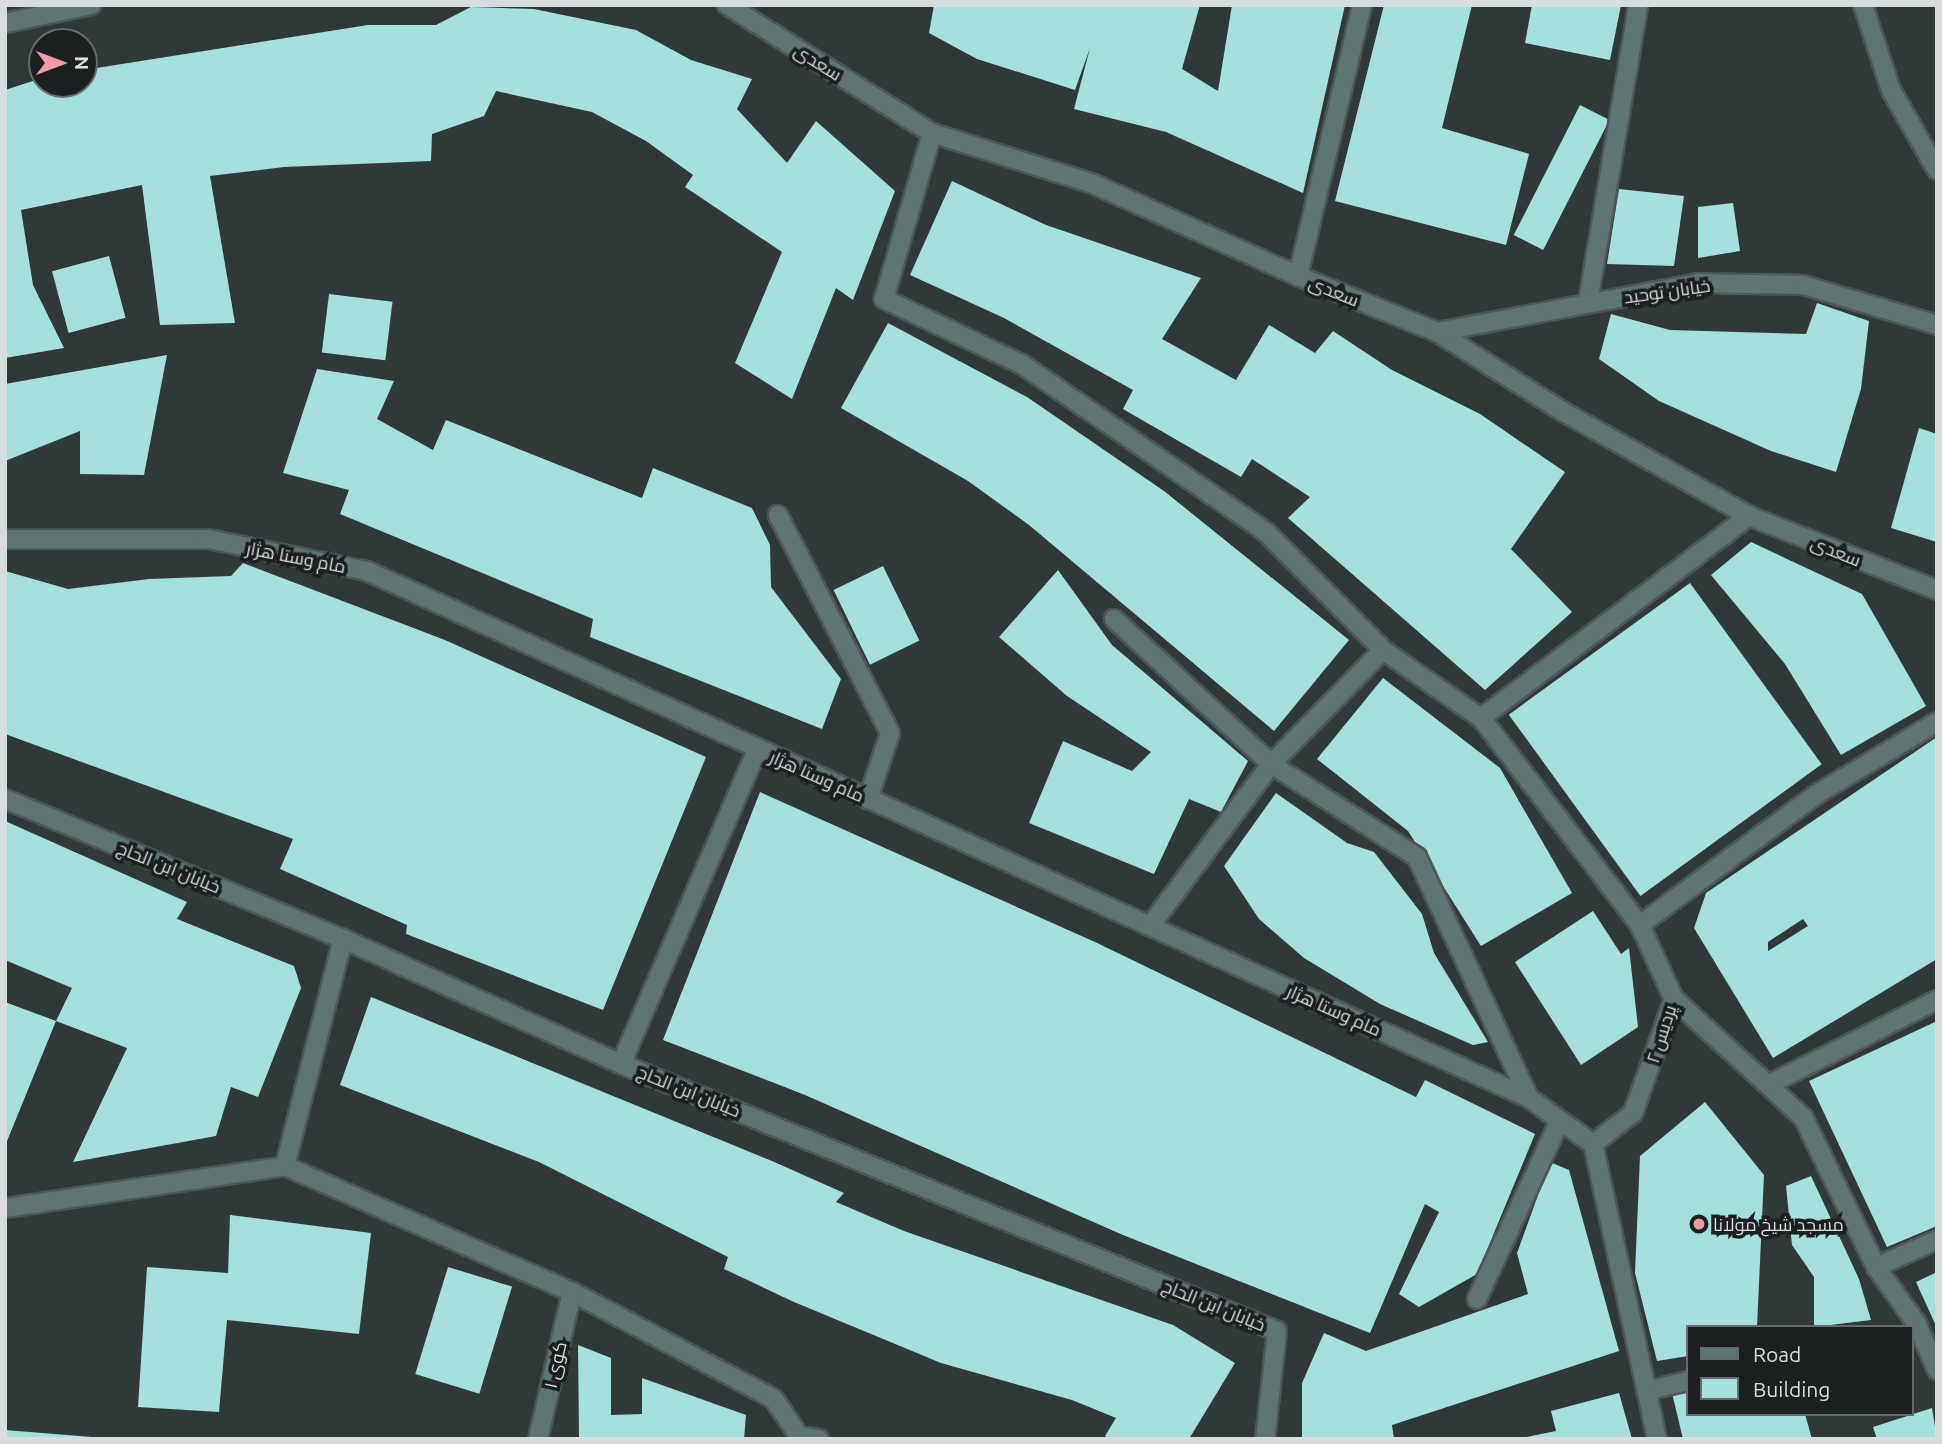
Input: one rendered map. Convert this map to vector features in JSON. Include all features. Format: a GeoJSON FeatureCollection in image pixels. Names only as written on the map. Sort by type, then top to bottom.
{"type":"FeatureCollection","features":[{"type":"Feature","properties":{"kind":"street"},"geometry":{"type":"LineString","coordinates":[[5,23],[90,5]]}},
{"type":"Feature","properties":{"kind":"street","name":"سعدی"},"geometry":{"type":"LineString","coordinates":[[727,5],[932,133],[1091,183],[1298,276],[1437,332],[1562,411],[1749,516],[1937,590]]}},
{"type":"Feature","properties":{"kind":"street"},"geometry":{"type":"LineString","coordinates":[[1298,276],[1362,5]]}},
{"type":"Feature","properties":{"kind":"street"},"geometry":{"type":"LineString","coordinates":[[1588,302],[1638,5]]}},
{"type":"Feature","properties":{"kind":"street"},"geometry":{"type":"LineString","coordinates":[[1863,5],[1891,90],[1937,170]]}},
{"type":"Feature","properties":{"kind":"street","name":"پردیس ۲"},"geometry":{"type":"LineString","coordinates":[[932,133],[884,299],[1023,365],[1267,533],[1384,650],[1481,718],[1640,925],[1674,999],[1633,1113],[1593,1144]]}},
{"type":"Feature","properties":{"kind":"street","name":"خیابان توحید"},"geometry":{"type":"LineString","coordinates":[[1437,332],[1698,283],[1803,285],[1937,325]]}},
{"type":"Feature","properties":{"kind":"street"},"geometry":{"type":"LineString","coordinates":[[778,515],[890,733],[868,799]]}},
{"type":"Feature","properties":{"kind":"street"},"geometry":{"type":"LineString","coordinates":[[1481,718],[1749,516]]}},
{"type":"Feature","properties":{"kind":"street","name":"مام وستا هژار"},"geometry":{"type":"LineString","coordinates":[[5,539],[208,539],[367,571],[1529,1098],[1593,1144]]}},
{"type":"Feature","properties":{"kind":"street"},"geometry":{"type":"LineString","coordinates":[[1114,619],[1270,764],[1417,857],[1529,1098]]}},
{"type":"Feature","properties":{"kind":"street"},"geometry":{"type":"LineString","coordinates":[[1150,926],[1270,764],[1384,650]]}},
{"type":"Feature","properties":{"kind":"street"},"geometry":{"type":"LineString","coordinates":[[1640,925],[1817,794],[1937,722]]}},
{"type":"Feature","properties":{"kind":"street"},"geometry":{"type":"LineString","coordinates":[[621,1064],[757,750]]}},
{"type":"Feature","properties":{"kind":"street","name":"خیابان ابن الحاج"},"geometry":{"type":"LineString","coordinates":[[5,799],[344,939],[621,1064],[1277,1331],[1265,1439]]}},
{"type":"Feature","properties":{"kind":"street"},"geometry":{"type":"LineString","coordinates":[[285,1166],[344,939]]}},
{"type":"Feature","properties":{"kind":"street"},"geometry":{"type":"LineString","coordinates":[[1674,999],[1802,1116],[1877,1267],[1910,1325]]}},
{"type":"Feature","properties":{"kind":"street"},"geometry":{"type":"LineString","coordinates":[[1768,1085],[1937,1000]]}},
{"type":"Feature","properties":{"kind":"street"},"geometry":{"type":"LineString","coordinates":[[1476,1299],[1560,1120]]}},
{"type":"Feature","properties":{"kind":"street"},"geometry":{"type":"LineString","coordinates":[[1593,1144],[1657,1439]]}},
{"type":"Feature","properties":{"kind":"street"},"geometry":{"type":"LineString","coordinates":[[5,1208],[285,1166],[572,1292],[774,1399],[797,1437],[819,1439]]}},
{"type":"Feature","properties":{"kind":"street"},"geometry":{"type":"LineString","coordinates":[[1877,1267],[1937,1240]]}},
{"type":"Feature","properties":{"kind":"street","name":"کوی ۱"},"geometry":{"type":"LineString","coordinates":[[538,1439],[572,1292]]}},
{"type":"Feature","properties":{"kind":"street"},"geometry":{"type":"LineString","coordinates":[[1914,1332],[1937,1370]]}},
{"type":"Feature","properties":{"kind":"street"},"geometry":{"type":"LineString","coordinates":[[1646,1391],[1686,1381]]}},
{"type":"Feature","properties":{"kind":"building"},"geometry":{"type":"Polygon","coordinates":[[[934,5],[1200,5],[1182,69],[1218,91],[1232,5],[1345,5],[1303,193],[1166,132],[1074,109],[1090,48],[1075,90],[977,59],[929,33],[934,5]]]}},
{"type":"Feature","properties":{"kind":"building"},"geometry":{"type":"Polygon","coordinates":[[[1384,5],[1472,5],[1442,128],[1529,154],[1506,245],[1335,201],[1384,5]]]}},
{"type":"Feature","properties":{"kind":"building"},"geometry":{"type":"Polygon","coordinates":[[[1532,5],[1621,5],[1610,60],[1525,43],[1532,5]]]}},
{"type":"Feature","properties":{"kind":"building"},"geometry":{"type":"Polygon","coordinates":[[[471,7],[534,9],[636,30],[691,60],[752,79],[737,109],[787,163],[816,121],[895,191],[853,300],[836,288],[792,399],[735,363],[782,252],[685,187],[693,175],[646,141],[592,112],[496,91],[484,116],[432,134],[431,161],[284,167],[210,176],[235,323],[160,325],[142,185],[21,210],[33,285],[64,348],[5,358],[5,90],[28,83],[28,98],[98,98],[98,68],[368,25],[436,25],[471,7]]]}},
{"type":"Feature","properties":{"kind":"building"},"geometry":{"type":"Polygon","coordinates":[[[1580,105],[1609,120],[1543,250],[1514,235],[1580,105]]]}},
{"type":"Feature","properties":{"kind":"building"},"geometry":{"type":"Polygon","coordinates":[[[952,181],[1046,225],[1201,278],[1162,339],[1236,380],[1269,325],[1315,353],[1333,331],[1392,370],[1480,414],[1565,472],[1511,549],[1572,612],[1485,690],[1288,518],[1310,497],[1252,459],[1241,477],[1123,409],[1133,390],[1004,318],[910,275],[952,181]]]}},
{"type":"Feature","properties":{"kind":"building"},"geometry":{"type":"Polygon","coordinates":[[[1619,189],[1684,196],[1674,266],[1607,264],[1619,189]]]}},
{"type":"Feature","properties":{"kind":"building"},"geometry":{"type":"Polygon","coordinates":[[[1733,203],[1740,251],[1698,258],[1698,207],[1733,203]]]}},
{"type":"Feature","properties":{"kind":"building"},"geometry":{"type":"Polygon","coordinates":[[[109,256],[126,318],[69,333],[52,271],[109,256]]]}},
{"type":"Feature","properties":{"kind":"building"},"geometry":{"type":"Polygon","coordinates":[[[329,294],[393,302],[385,360],[322,353],[329,294]]]}},
{"type":"Feature","properties":{"kind":"building"},"geometry":{"type":"Polygon","coordinates":[[[1817,303],[1869,321],[1861,389],[1836,472],[1771,451],[1659,401],[1599,359],[1611,314],[1670,330],[1806,334],[1817,303]]]}},
{"type":"Feature","properties":{"kind":"building"},"geometry":{"type":"Polygon","coordinates":[[[888,323],[1027,397],[1164,491],[1349,640],[1274,731],[1029,525],[968,481],[841,408],[888,323]]]}},
{"type":"Feature","properties":{"kind":"building"},"geometry":{"type":"Polygon","coordinates":[[[167,355],[144,475],[80,474],[80,431],[5,461],[5,384],[167,355]]]}},
{"type":"Feature","properties":{"kind":"building"},"geometry":{"type":"Polygon","coordinates":[[[317,369],[394,381],[377,419],[433,450],[446,420],[642,498],[653,468],[752,508],[770,545],[771,587],[841,679],[822,729],[590,637],[593,619],[340,514],[349,490],[283,473],[317,369]]]}},
{"type":"Feature","properties":{"kind":"building"},"geometry":{"type":"Polygon","coordinates":[[[1919,428],[1937,434],[1937,542],[1891,528],[1919,428]]]}},
{"type":"Feature","properties":{"kind":"building"},"geometry":{"type":"Polygon","coordinates":[[[1751,542],[1862,594],[1926,706],[1841,755],[1785,664],[1711,575],[1751,542]]]}},
{"type":"Feature","properties":{"kind":"building"},"geometry":{"type":"Polygon","coordinates":[[[243,563],[445,640],[706,757],[603,1010],[406,934],[407,925],[280,869],[293,839],[5,734],[5,571],[68,589],[149,579],[231,576],[243,563]]]}},
{"type":"Feature","properties":{"kind":"building"},"geometry":{"type":"Polygon","coordinates":[[[883,566],[919,641],[870,665],[834,590],[883,566]]]}},
{"type":"Feature","properties":{"kind":"building"},"geometry":{"type":"Polygon","coordinates":[[[1058,570],[1112,645],[1248,761],[1221,812],[1189,799],[1154,874],[1029,823],[1063,741],[1132,771],[1151,752],[1067,696],[999,637],[1058,570]]]}},
{"type":"Feature","properties":{"kind":"building"},"geometry":{"type":"Polygon","coordinates":[[[1690,583],[1822,764],[1640,896],[1509,715],[1690,583]]]}},
{"type":"Feature","properties":{"kind":"building"},"geometry":{"type":"Polygon","coordinates":[[[1383,678],[1500,768],[1572,893],[1481,946],[1408,831],[1317,759],[1383,678]]]}},
{"type":"Feature","properties":{"kind":"building"},"geometry":{"type":"Polygon","coordinates":[[[1937,737],[1937,959],[1773,1058],[1694,928],[1706,893],[1937,737]],[[1803,919],[1768,942],[1768,951],[1808,926],[1803,919]]]}},
{"type":"Feature","properties":{"kind":"building"},"geometry":{"type":"Polygon","coordinates":[[[760,792],[1095,942],[1416,1097],[1425,1080],[1535,1134],[1477,1274],[1419,1307],[1399,1294],[1439,1212],[1425,1204],[1370,1333],[1123,1235],[805,1095],[663,1040],[760,792]]]}},
{"type":"Feature","properties":{"kind":"building"},"geometry":{"type":"Polygon","coordinates":[[[1276,793],[1347,843],[1374,852],[1422,914],[1434,953],[1488,1042],[1473,1045],[1380,1004],[1304,958],[1259,919],[1224,866],[1276,793]]]}},
{"type":"Feature","properties":{"kind":"building"},"geometry":{"type":"Polygon","coordinates":[[[5,821],[187,902],[177,919],[294,966],[301,988],[258,1097],[231,1087],[216,1136],[73,1162],[127,1048],[56,1021],[72,988],[5,960],[5,821]]]}},
{"type":"Feature","properties":{"kind":"building"},"geometry":{"type":"Polygon","coordinates":[[[1593,911],[1621,954],[1629,948],[1638,1027],[1581,1065],[1515,962],[1593,911]]]}},
{"type":"Feature","properties":{"kind":"building"},"geometry":{"type":"Polygon","coordinates":[[[371,997],[772,1161],[844,1193],[836,1202],[904,1231],[1173,1325],[1235,1363],[1189,1439],[1109,1439],[1105,1436],[1116,1418],[1072,1400],[941,1363],[794,1302],[724,1269],[728,1257],[539,1162],[340,1085],[371,997]]]}},
{"type":"Feature","properties":{"kind":"building"},"geometry":{"type":"Polygon","coordinates":[[[5,1002],[56,1021],[5,1146],[5,1002]]]}},
{"type":"Feature","properties":{"kind":"building"},"geometry":{"type":"Polygon","coordinates":[[[1937,1021],[1937,1226],[1887,1247],[1809,1081],[1937,1021]]]}},
{"type":"Feature","properties":{"kind":"building"},"geometry":{"type":"Polygon","coordinates":[[[1705,1102],[1764,1175],[1757,1325],[1686,1325],[1686,1356],[1657,1361],[1635,1273],[1640,1156],[1705,1102]]]}},
{"type":"Feature","properties":{"kind":"building"},"geometry":{"type":"Polygon","coordinates":[[[1550,1162],[1569,1170],[1619,1351],[1392,1425],[1394,1439],[1302,1439],[1302,1383],[1324,1333],[1366,1351],[1528,1294],[1517,1253],[1550,1162]]]}},
{"type":"Feature","properties":{"kind":"building"},"geometry":{"type":"Polygon","coordinates":[[[1811,1176],[1859,1279],[1871,1320],[1814,1325],[1814,1277],[1792,1245],[1786,1186],[1811,1176]]]}},
{"type":"Feature","properties":{"kind":"building"},"geometry":{"type":"Polygon","coordinates":[[[230,1215],[371,1233],[359,1334],[227,1320],[219,1412],[138,1407],[147,1267],[228,1273],[230,1215]]]}},
{"type":"Feature","properties":{"kind":"building"},"geometry":{"type":"Polygon","coordinates":[[[448,1267],[512,1287],[479,1394],[415,1374],[448,1267]]]}},
{"type":"Feature","properties":{"kind":"building"},"geometry":{"type":"Polygon","coordinates":[[[1937,1272],[1937,1328],[1916,1282],[1937,1272]]]}},
{"type":"Feature","properties":{"kind":"building"},"geometry":{"type":"Polygon","coordinates":[[[578,1345],[611,1358],[611,1415],[642,1414],[642,1378],[746,1415],[744,1439],[579,1439],[578,1345]]]}},
{"type":"Feature","properties":{"kind":"building"},"geometry":{"type":"Polygon","coordinates":[[[1686,1390],[1686,1416],[1806,1416],[1812,1439],[1683,1439],[1672,1393],[1686,1390]]]}},
{"type":"Feature","properties":{"kind":"building"},"geometry":{"type":"Polygon","coordinates":[[[1619,1393],[1632,1439],[1516,1439],[1556,1431],[1551,1411],[1619,1393]]]}},
{"type":"Feature","properties":{"kind":"building"},"geometry":{"type":"Polygon","coordinates":[[[1932,1408],[1937,1439],[1877,1439],[1873,1427],[1932,1408]]]}},
{"type":"Feature","properties":{"kind":"building"},"geometry":{"type":"Polygon","coordinates":[[[5,1430],[92,1437],[92,1439],[5,1439],[5,1430]]]}},
{"type":"Feature","properties":{"kind":"place","name":"مسجد شیخ مولانا"},"geometry":{"type":"Point","coordinates":[1699,1224]}}]}
